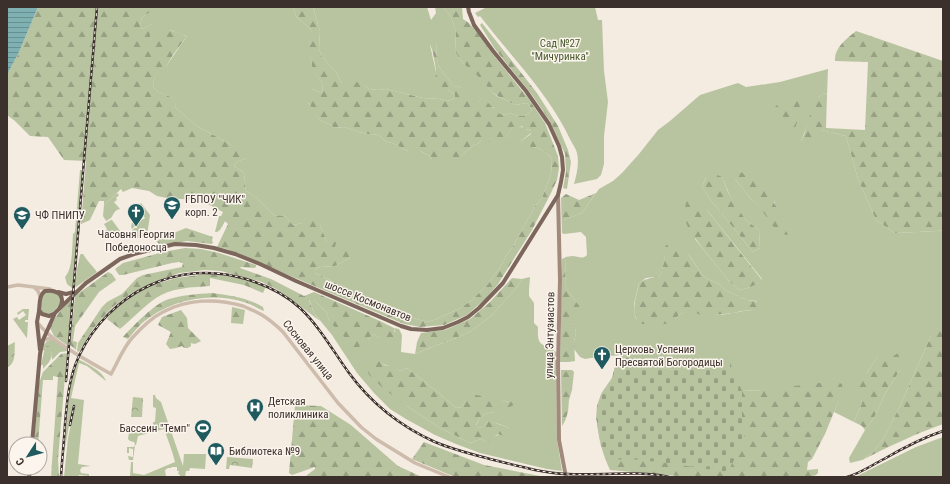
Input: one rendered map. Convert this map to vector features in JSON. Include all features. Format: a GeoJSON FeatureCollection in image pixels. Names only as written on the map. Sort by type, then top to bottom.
{"type":"FeatureCollection","features":[{"type":"Feature","properties":{"kind":"main road","name":"шоссе Космонавтов"},"geometry":{"type":"LineString","coordinates":[[59,309],[86,283],[120,259],[175,244],[214,248],[235,254],[411,329],[427,330],[443,328],[468,317],[479,308],[503,283],[558,195],[563,170],[559,146],[549,124],[526,91],[474,25],[468,7]]}},
{"type":"Feature","properties":{"kind":"main road","name":"улица Энтузиастов"},"geometry":{"type":"LineString","coordinates":[[558,195],[560,280],[558,355],[559,440],[566,476]]}},
{"type":"Feature","properties":{"kind":"main road"},"geometry":{"type":"LineString","coordinates":[[40,354],[37,322],[40,296],[45,291],[55,291],[69,294],[78,290]]}},
{"type":"Feature","properties":{"kind":"main road"},"geometry":{"type":"LineString","coordinates":[[39,310],[42,314],[52,316],[59,309],[62,304],[62,300],[61,296],[55,291]]}},
{"type":"Feature","properties":{"kind":"main road"},"geometry":{"type":"LineString","coordinates":[[33,436],[40,354],[43,340],[55,313]]}},
{"type":"Feature","properties":{"kind":"street"},"geometry":{"type":"LineString","coordinates":[[7,287],[18,285],[55,291]]}},
{"type":"Feature","properties":{"kind":"street"},"geometry":{"type":"LineString","coordinates":[[34,287],[40,296]]}},
{"type":"Feature","properties":{"kind":"street","name":"Сосновая улица"},"geometry":{"type":"LineString","coordinates":[[54,338],[79,356],[111,374],[131,339],[153,318],[163,312],[180,305],[209,301],[231,303],[248,308],[261,314],[284,332],[338,403],[361,427],[376,439],[415,463],[450,477]]}},
{"type":"Feature","properties":{"kind":"street"},"geometry":{"type":"LineString","coordinates":[[37,322],[41,328],[47,330],[54,338]]}},
{"type":"Feature","properties":{"kind":"street"},"geometry":{"type":"LineString","coordinates":[[43,340],[47,338],[54,338]]}},
{"type":"Feature","properties":{"kind":"green space"},"geometry":{"type":"Polygon","coordinates":[[[38,7],[149,7],[149,13],[142,17],[140,25],[143,29],[152,24],[154,25],[150,33],[150,39],[165,29],[187,36],[167,65],[158,71],[153,82],[154,88],[157,91],[177,100],[175,107],[195,125],[230,144],[247,156],[247,158],[236,162],[234,166],[244,173],[246,191],[257,198],[274,215],[285,216],[293,225],[303,223],[306,220],[314,219],[320,225],[327,242],[336,242],[335,247],[343,249],[348,253],[350,258],[335,266],[320,267],[315,269],[315,273],[410,317],[427,322],[434,320],[459,309],[472,300],[488,284],[514,245],[536,205],[542,198],[551,174],[552,159],[538,148],[525,146],[521,141],[531,134],[531,131],[527,129],[523,130],[523,127],[519,126],[512,128],[506,139],[501,143],[496,139],[486,143],[481,140],[461,156],[447,162],[432,159],[420,151],[408,151],[385,141],[378,134],[372,135],[344,127],[334,128],[320,120],[305,98],[312,89],[322,93],[322,82],[312,71],[310,59],[311,52],[309,42],[313,35],[311,30],[296,16],[293,7],[313,7],[320,31],[319,49],[322,57],[337,73],[342,83],[347,80],[355,81],[369,89],[386,89],[423,98],[440,99],[445,101],[455,98],[455,94],[436,83],[436,70],[433,53],[425,37],[428,34],[436,43],[439,66],[453,86],[465,89],[480,102],[486,101],[500,114],[506,115],[509,113],[518,116],[525,116],[532,110],[527,103],[516,105],[499,97],[493,93],[459,58],[455,51],[456,33],[453,22],[450,15],[443,7],[462,7],[463,19],[477,32],[528,98],[545,123],[558,156],[559,168],[557,180],[532,230],[498,284],[485,299],[467,315],[444,325],[420,327],[404,324],[227,249],[217,247],[228,224],[225,221],[220,230],[215,232],[219,216],[221,216],[223,212],[202,201],[167,198],[157,196],[149,191],[132,188],[123,192],[121,189],[104,205],[104,201],[99,201],[90,220],[81,224],[86,161],[64,160],[48,137],[30,136],[7,115],[7,75],[19,52],[38,7]]]}},
{"type":"Feature","properties":{"kind":"green space"},"geometry":{"type":"Polygon","coordinates":[[[149,7],[293,7],[296,16],[311,30],[314,35],[309,42],[312,52],[310,59],[312,70],[322,82],[322,93],[312,89],[308,103],[320,120],[334,128],[344,127],[372,135],[378,134],[385,141],[408,151],[420,151],[432,159],[461,156],[481,140],[506,138],[514,126],[519,126],[531,131],[531,133],[521,141],[527,146],[538,148],[550,156],[552,159],[551,174],[542,198],[536,205],[514,245],[488,284],[472,300],[459,309],[427,322],[389,308],[315,273],[315,269],[320,267],[335,266],[350,258],[327,242],[320,225],[303,223],[293,225],[285,216],[274,215],[257,198],[246,191],[244,173],[234,166],[236,162],[247,158],[230,144],[195,125],[175,107],[176,100],[154,88],[153,82],[158,70],[167,65],[187,36],[171,30],[150,39],[152,24],[143,29],[140,25],[142,17],[149,13],[149,7]]]}},
{"type":"Feature","properties":{"kind":"green space"},"geometry":{"type":"Polygon","coordinates":[[[313,7],[427,7],[431,20],[436,13],[435,7],[443,7],[450,15],[456,33],[455,51],[465,65],[474,71],[498,97],[516,105],[527,103],[532,110],[525,116],[518,116],[509,113],[506,115],[500,114],[496,112],[493,107],[480,102],[460,87],[453,86],[439,66],[437,60],[436,43],[430,45],[436,72],[435,78],[444,88],[455,94],[455,98],[451,100],[445,101],[440,99],[423,98],[386,89],[369,89],[365,86],[342,83],[337,73],[322,57],[319,49],[320,31],[313,7]]]}},
{"type":"Feature","properties":{"kind":"green space","name":"Сад №27 \"Мичуринка\""},"geometry":{"type":"Polygon","coordinates":[[[485,7],[595,7],[598,20],[602,20],[604,71],[608,102],[604,136],[604,164],[601,175],[597,179],[574,184],[578,163],[576,150],[557,116],[537,86],[480,16],[478,17],[475,13],[485,7]]]}},
{"type":"Feature","properties":{"kind":"green space"},"geometry":{"type":"Polygon","coordinates":[[[482,23],[537,93],[558,126],[568,150],[571,162],[567,189],[563,188],[566,172],[565,154],[550,121],[532,95],[495,49],[480,25],[482,23]]]}},
{"type":"Feature","properties":{"kind":"green space"},"geometry":{"type":"Polygon","coordinates":[[[856,31],[943,61],[943,230],[895,233],[876,220],[858,179],[846,136],[822,130],[818,141],[810,140],[806,144],[801,141],[815,99],[824,93],[827,95],[826,128],[865,130],[868,62],[835,61],[836,52],[856,31]]]}},
{"type":"Feature","properties":{"kind":"green space"},"geometry":{"type":"Polygon","coordinates":[[[828,69],[827,95],[824,93],[819,97],[801,141],[809,140],[822,130],[846,136],[858,179],[876,220],[895,233],[943,230],[943,326],[937,329],[930,338],[899,408],[883,439],[873,452],[862,460],[850,463],[849,458],[865,430],[874,418],[885,394],[900,370],[896,355],[892,357],[878,357],[866,374],[860,374],[862,403],[854,422],[834,412],[839,401],[763,390],[742,391],[724,362],[719,365],[673,370],[637,363],[622,355],[585,359],[580,357],[574,349],[576,333],[574,324],[578,304],[565,287],[566,257],[572,256],[582,258],[587,255],[586,237],[581,232],[564,234],[564,220],[582,213],[599,189],[613,181],[622,173],[658,130],[700,95],[738,83],[746,87],[780,82],[828,69]],[[739,170],[735,179],[751,199],[793,231],[778,211],[774,199],[739,170]],[[706,177],[702,187],[709,198],[753,252],[760,248],[759,230],[746,220],[738,210],[722,177],[706,177]],[[707,210],[695,239],[729,281],[739,290],[755,285],[762,279],[707,210]],[[664,249],[664,262],[661,275],[646,278],[639,283],[634,304],[635,317],[637,320],[675,319],[680,314],[694,310],[707,315],[715,315],[753,310],[757,301],[747,300],[725,290],[719,284],[706,278],[689,255],[664,249]]]}},
{"type":"Feature","properties":{"kind":"green space"},"geometry":{"type":"Polygon","coordinates":[[[797,97],[800,105],[799,115],[793,135],[774,116],[773,109],[786,99],[797,97]]]}},
{"type":"Feature","properties":{"kind":"green space"},"geometry":{"type":"Polygon","coordinates":[[[80,170],[83,170],[74,288],[72,288],[67,284],[65,277],[71,263],[80,170]]]}},
{"type":"Feature","properties":{"kind":"green space"},"geometry":{"type":"Polygon","coordinates":[[[739,170],[748,177],[763,183],[767,188],[774,199],[774,203],[793,230],[787,235],[778,233],[758,205],[751,199],[735,179],[732,172],[739,170]]]}},
{"type":"Feature","properties":{"kind":"green space"},"geometry":{"type":"Polygon","coordinates":[[[711,172],[722,177],[728,192],[738,209],[746,220],[759,230],[760,248],[753,252],[709,198],[702,187],[706,177],[711,172]]]}},
{"type":"Feature","properties":{"kind":"green space"},"geometry":{"type":"Polygon","coordinates":[[[117,193],[119,195],[116,198],[117,200],[114,202],[120,209],[115,211],[111,218],[106,221],[103,216],[104,205],[117,193]]]}},
{"type":"Feature","properties":{"kind":"green space"},"geometry":{"type":"Polygon","coordinates":[[[596,193],[582,213],[564,220],[564,234],[562,233],[561,198],[566,194],[579,200],[596,193]]]}},
{"type":"Feature","properties":{"kind":"green space"},"geometry":{"type":"Polygon","coordinates":[[[693,197],[707,210],[762,280],[758,284],[739,290],[729,281],[689,230],[684,217],[686,202],[693,197]]]}},
{"type":"Feature","properties":{"kind":"green space"},"geometry":{"type":"Polygon","coordinates":[[[141,203],[150,215],[147,236],[137,238],[132,230],[137,228],[137,226],[132,229],[132,223],[139,219],[140,221],[145,218],[140,210],[136,213],[133,209],[141,203]]]}},
{"type":"Feature","properties":{"kind":"green space"},"geometry":{"type":"Polygon","coordinates":[[[111,220],[123,235],[109,236],[105,231],[107,229],[104,224],[111,220]]]}},
{"type":"Feature","properties":{"kind":"green space"},"geometry":{"type":"Polygon","coordinates":[[[186,228],[213,237],[213,243],[187,241],[161,246],[156,241],[158,241],[159,239],[186,228]]]}},
{"type":"Feature","properties":{"kind":"green space"},"geometry":{"type":"Polygon","coordinates":[[[674,241],[684,248],[706,278],[719,284],[725,290],[747,300],[765,303],[761,307],[753,310],[706,316],[698,314],[694,311],[680,314],[666,324],[640,324],[634,310],[639,283],[661,275],[664,262],[664,249],[667,245],[674,241]]]}},
{"type":"Feature","properties":{"kind":"green space"},"geometry":{"type":"Polygon","coordinates":[[[185,248],[201,249],[219,253],[256,265],[254,268],[240,268],[271,279],[304,296],[314,292],[380,321],[394,328],[395,339],[392,342],[373,334],[356,349],[329,321],[327,313],[315,301],[309,300],[314,313],[320,321],[278,290],[262,282],[221,271],[205,270],[179,273],[148,285],[129,295],[106,314],[93,329],[79,352],[77,351],[78,343],[107,302],[122,294],[137,278],[143,275],[182,267],[183,263],[172,263],[123,275],[119,275],[115,269],[123,263],[163,252],[185,248]]]}},
{"type":"Feature","properties":{"kind":"green space"},"geometry":{"type":"Polygon","coordinates":[[[81,254],[83,254],[97,272],[76,287],[77,269],[81,254]]]}},
{"type":"Feature","properties":{"kind":"green space"},"geometry":{"type":"Polygon","coordinates":[[[566,257],[565,287],[578,304],[582,313],[574,324],[576,333],[574,342],[575,361],[560,362],[562,259],[566,257]]]}},
{"type":"Feature","properties":{"kind":"green space"},"geometry":{"type":"Polygon","coordinates":[[[108,272],[112,274],[116,280],[99,292],[75,326],[73,341],[77,342],[76,350],[70,345],[75,296],[108,272]]]}},
{"type":"Feature","properties":{"kind":"green space"},"geometry":{"type":"Polygon","coordinates":[[[207,274],[237,278],[266,286],[263,293],[244,285],[210,278],[210,286],[168,292],[156,298],[120,329],[107,319],[113,310],[146,287],[176,278],[207,274]]]}},
{"type":"Feature","properties":{"kind":"green space"},"geometry":{"type":"Polygon","coordinates":[[[530,277],[529,296],[534,303],[534,323],[538,327],[538,338],[541,344],[556,352],[557,440],[562,471],[547,469],[480,453],[435,435],[390,409],[357,373],[332,335],[314,313],[309,299],[315,301],[327,313],[329,321],[368,340],[373,334],[380,338],[395,332],[394,328],[399,329],[402,335],[401,352],[415,354],[471,331],[491,316],[518,286],[522,279],[530,277]],[[378,361],[408,407],[442,429],[470,443],[481,439],[485,442],[509,428],[488,421],[483,427],[478,428],[476,426],[479,419],[485,414],[494,412],[509,402],[470,394],[462,407],[456,408],[407,368],[400,371],[378,361]]]}},
{"type":"Feature","properties":{"kind":"green space"},"geometry":{"type":"Polygon","coordinates":[[[512,278],[522,279],[518,286],[491,316],[471,331],[415,354],[417,342],[421,333],[445,330],[470,319],[489,303],[512,278]]]}},
{"type":"Feature","properties":{"kind":"green space"},"geometry":{"type":"Polygon","coordinates":[[[44,292],[55,293],[60,298],[58,307],[54,311],[45,314],[42,311],[41,304],[44,292]]]}},
{"type":"Feature","properties":{"kind":"green space"},"geometry":{"type":"Polygon","coordinates":[[[212,293],[251,301],[263,307],[264,311],[247,303],[233,299],[206,298],[192,300],[178,303],[166,308],[142,323],[128,339],[123,337],[144,315],[163,301],[185,296],[212,293]]]}},
{"type":"Feature","properties":{"kind":"green space"},"geometry":{"type":"Polygon","coordinates":[[[73,299],[68,346],[54,336],[50,328],[60,312],[73,299]]]}},
{"type":"Feature","properties":{"kind":"green space"},"geometry":{"type":"Polygon","coordinates":[[[232,307],[245,310],[243,324],[231,323],[232,307]]]}},
{"type":"Feature","properties":{"kind":"green space"},"geometry":{"type":"Polygon","coordinates":[[[23,309],[29,309],[28,320],[25,320],[25,322],[28,322],[27,338],[13,319],[17,317],[19,320],[26,315],[23,311],[18,315],[17,313],[23,309]]]}},
{"type":"Feature","properties":{"kind":"green space"},"geometry":{"type":"Polygon","coordinates":[[[181,310],[187,318],[188,328],[201,341],[195,344],[191,343],[191,346],[188,348],[184,348],[182,346],[170,349],[166,344],[171,332],[158,325],[162,317],[181,310]]]}},
{"type":"Feature","properties":{"kind":"green space"},"geometry":{"type":"Polygon","coordinates":[[[940,326],[943,326],[943,424],[922,432],[862,460],[873,452],[883,439],[899,408],[933,332],[940,326]]]}},
{"type":"Feature","properties":{"kind":"green space"},"geometry":{"type":"Polygon","coordinates":[[[53,339],[68,351],[60,352],[52,360],[52,352],[43,350],[47,341],[53,339]]]}},
{"type":"Feature","properties":{"kind":"green space"},"geometry":{"type":"Polygon","coordinates":[[[15,342],[14,360],[7,368],[7,346],[15,342]]]}},
{"type":"Feature","properties":{"kind":"green space"},"geometry":{"type":"Polygon","coordinates":[[[48,346],[51,348],[52,355],[49,362],[43,369],[43,365],[41,365],[45,347],[48,346]]]}},
{"type":"Feature","properties":{"kind":"green space"},"geometry":{"type":"Polygon","coordinates":[[[67,353],[58,459],[59,477],[51,477],[58,377],[53,376],[53,380],[43,380],[39,436],[35,436],[39,383],[43,372],[61,354],[67,353]]]}},
{"type":"Feature","properties":{"kind":"green space"},"geometry":{"type":"Polygon","coordinates":[[[898,353],[907,356],[885,394],[874,418],[865,430],[862,426],[854,422],[862,403],[856,380],[857,376],[860,374],[866,374],[878,357],[892,357],[898,353]]]}},
{"type":"Feature","properties":{"kind":"green space"},"geometry":{"type":"Polygon","coordinates":[[[622,355],[637,363],[673,370],[719,365],[729,361],[742,391],[763,390],[834,381],[842,384],[843,391],[825,434],[812,459],[808,462],[807,470],[818,469],[818,473],[808,477],[689,477],[610,470],[600,443],[597,414],[602,393],[612,378],[615,366],[622,355]]]}},
{"type":"Feature","properties":{"kind":"green space"},"geometry":{"type":"Polygon","coordinates":[[[622,355],[637,363],[673,370],[719,365],[729,361],[742,391],[742,424],[745,438],[728,472],[631,459],[606,460],[596,418],[597,406],[601,394],[612,378],[616,363],[622,355]]]}},
{"type":"Feature","properties":{"kind":"green space"},"geometry":{"type":"Polygon","coordinates":[[[78,359],[102,374],[106,381],[87,366],[79,363],[71,398],[84,400],[78,464],[91,466],[82,467],[80,470],[81,473],[89,474],[89,476],[79,475],[78,477],[64,477],[68,438],[75,405],[73,405],[63,458],[70,387],[71,379],[78,359]]]}},
{"type":"Feature","properties":{"kind":"green space"},"geometry":{"type":"Polygon","coordinates":[[[378,360],[385,365],[393,365],[400,371],[407,368],[456,408],[462,407],[470,393],[513,402],[514,404],[512,406],[485,414],[479,419],[476,425],[478,428],[483,427],[488,421],[509,428],[504,436],[498,434],[489,442],[485,442],[481,439],[470,443],[442,429],[408,407],[369,375],[367,369],[378,360]]]}},
{"type":"Feature","properties":{"kind":"green space"},"geometry":{"type":"Polygon","coordinates":[[[561,370],[572,370],[574,372],[568,412],[562,426],[561,370]]]}},
{"type":"Feature","properties":{"kind":"green space"},"geometry":{"type":"Polygon","coordinates":[[[153,395],[155,395],[161,402],[183,466],[184,454],[206,454],[205,469],[190,468],[189,471],[186,471],[185,477],[180,477],[177,467],[172,467],[165,470],[166,477],[130,477],[131,462],[133,462],[133,473],[144,475],[175,462],[164,429],[138,436],[133,460],[129,460],[128,456],[133,457],[133,449],[129,448],[129,453],[127,453],[127,447],[134,447],[135,444],[128,439],[129,432],[143,432],[148,430],[149,425],[153,425],[153,422],[155,422],[156,408],[153,407],[153,395]]]}},
{"type":"Feature","properties":{"kind":"green space"},"geometry":{"type":"Polygon","coordinates":[[[133,397],[143,398],[142,417],[131,417],[133,397]]]}},
{"type":"Feature","properties":{"kind":"green space"},"geometry":{"type":"Polygon","coordinates":[[[295,405],[321,406],[351,425],[398,466],[422,477],[306,477],[315,469],[315,467],[292,475],[289,473],[295,405]]]}},
{"type":"Feature","properties":{"kind":"green space"},"geometry":{"type":"Polygon","coordinates":[[[943,437],[943,477],[855,477],[916,447],[943,437]]]}},
{"type":"Feature","properties":{"kind":"green space"},"geometry":{"type":"Polygon","coordinates":[[[424,442],[484,465],[545,477],[455,477],[412,459],[424,442]]]}},
{"type":"Feature","properties":{"kind":"green space"},"geometry":{"type":"Polygon","coordinates":[[[227,457],[253,459],[252,468],[230,465],[229,469],[226,469],[227,457]]]}},
{"type":"Feature","properties":{"kind":"water"},"geometry":{"type":"Polygon","coordinates":[[[7,7],[38,7],[19,52],[7,75],[7,7]]]}},
{"type":"Feature","properties":{"kind":"railway"},"geometry":{"type":"LineString","coordinates":[[66,381],[97,7]]}},
{"type":"Feature","properties":{"kind":"railway"},"geometry":{"type":"LineString","coordinates":[[61,477],[69,389],[79,356],[92,334],[108,314],[127,298],[148,286],[171,278],[195,273],[221,274],[246,279],[268,287],[288,298],[314,323],[349,373],[377,404],[411,429],[435,442],[479,456],[521,467],[548,472],[580,474],[644,474],[669,477]]}},
{"type":"Feature","properties":{"kind":"railway"},"geometry":{"type":"LineString","coordinates":[[70,425],[74,406]]}},
{"type":"Feature","properties":{"kind":"railway"},"geometry":{"type":"LineString","coordinates":[[847,477],[862,471],[898,451],[943,431]]}},
{"type":"Feature","properties":{"kind":"place","name":"ГБПОУ \"ЧИК\" корп. 2"},"geometry":{"type":"Point","coordinates":[172,220]}},
{"type":"Feature","properties":{"kind":"place","name":"Часовня Георгия Победоносца"},"geometry":{"type":"Point","coordinates":[136,227]}},
{"type":"Feature","properties":{"kind":"place","name":"ЧФ ПНИПУ"},"geometry":{"type":"Point","coordinates":[22,230]}},
{"type":"Feature","properties":{"kind":"place","name":"Церковь Успения Пресвятой Богородицы"},"geometry":{"type":"Point","coordinates":[602,370]}},
{"type":"Feature","properties":{"kind":"place","name":"Детская поликлиника"},"geometry":{"type":"Point","coordinates":[255,422]}},
{"type":"Feature","properties":{"kind":"place","name":"Бассеин \"Темп\""},"geometry":{"type":"Point","coordinates":[203,443]}},
{"type":"Feature","properties":{"kind":"place","name":"Библиотека №9"},"geometry":{"type":"Point","coordinates":[216,466]}}]}
